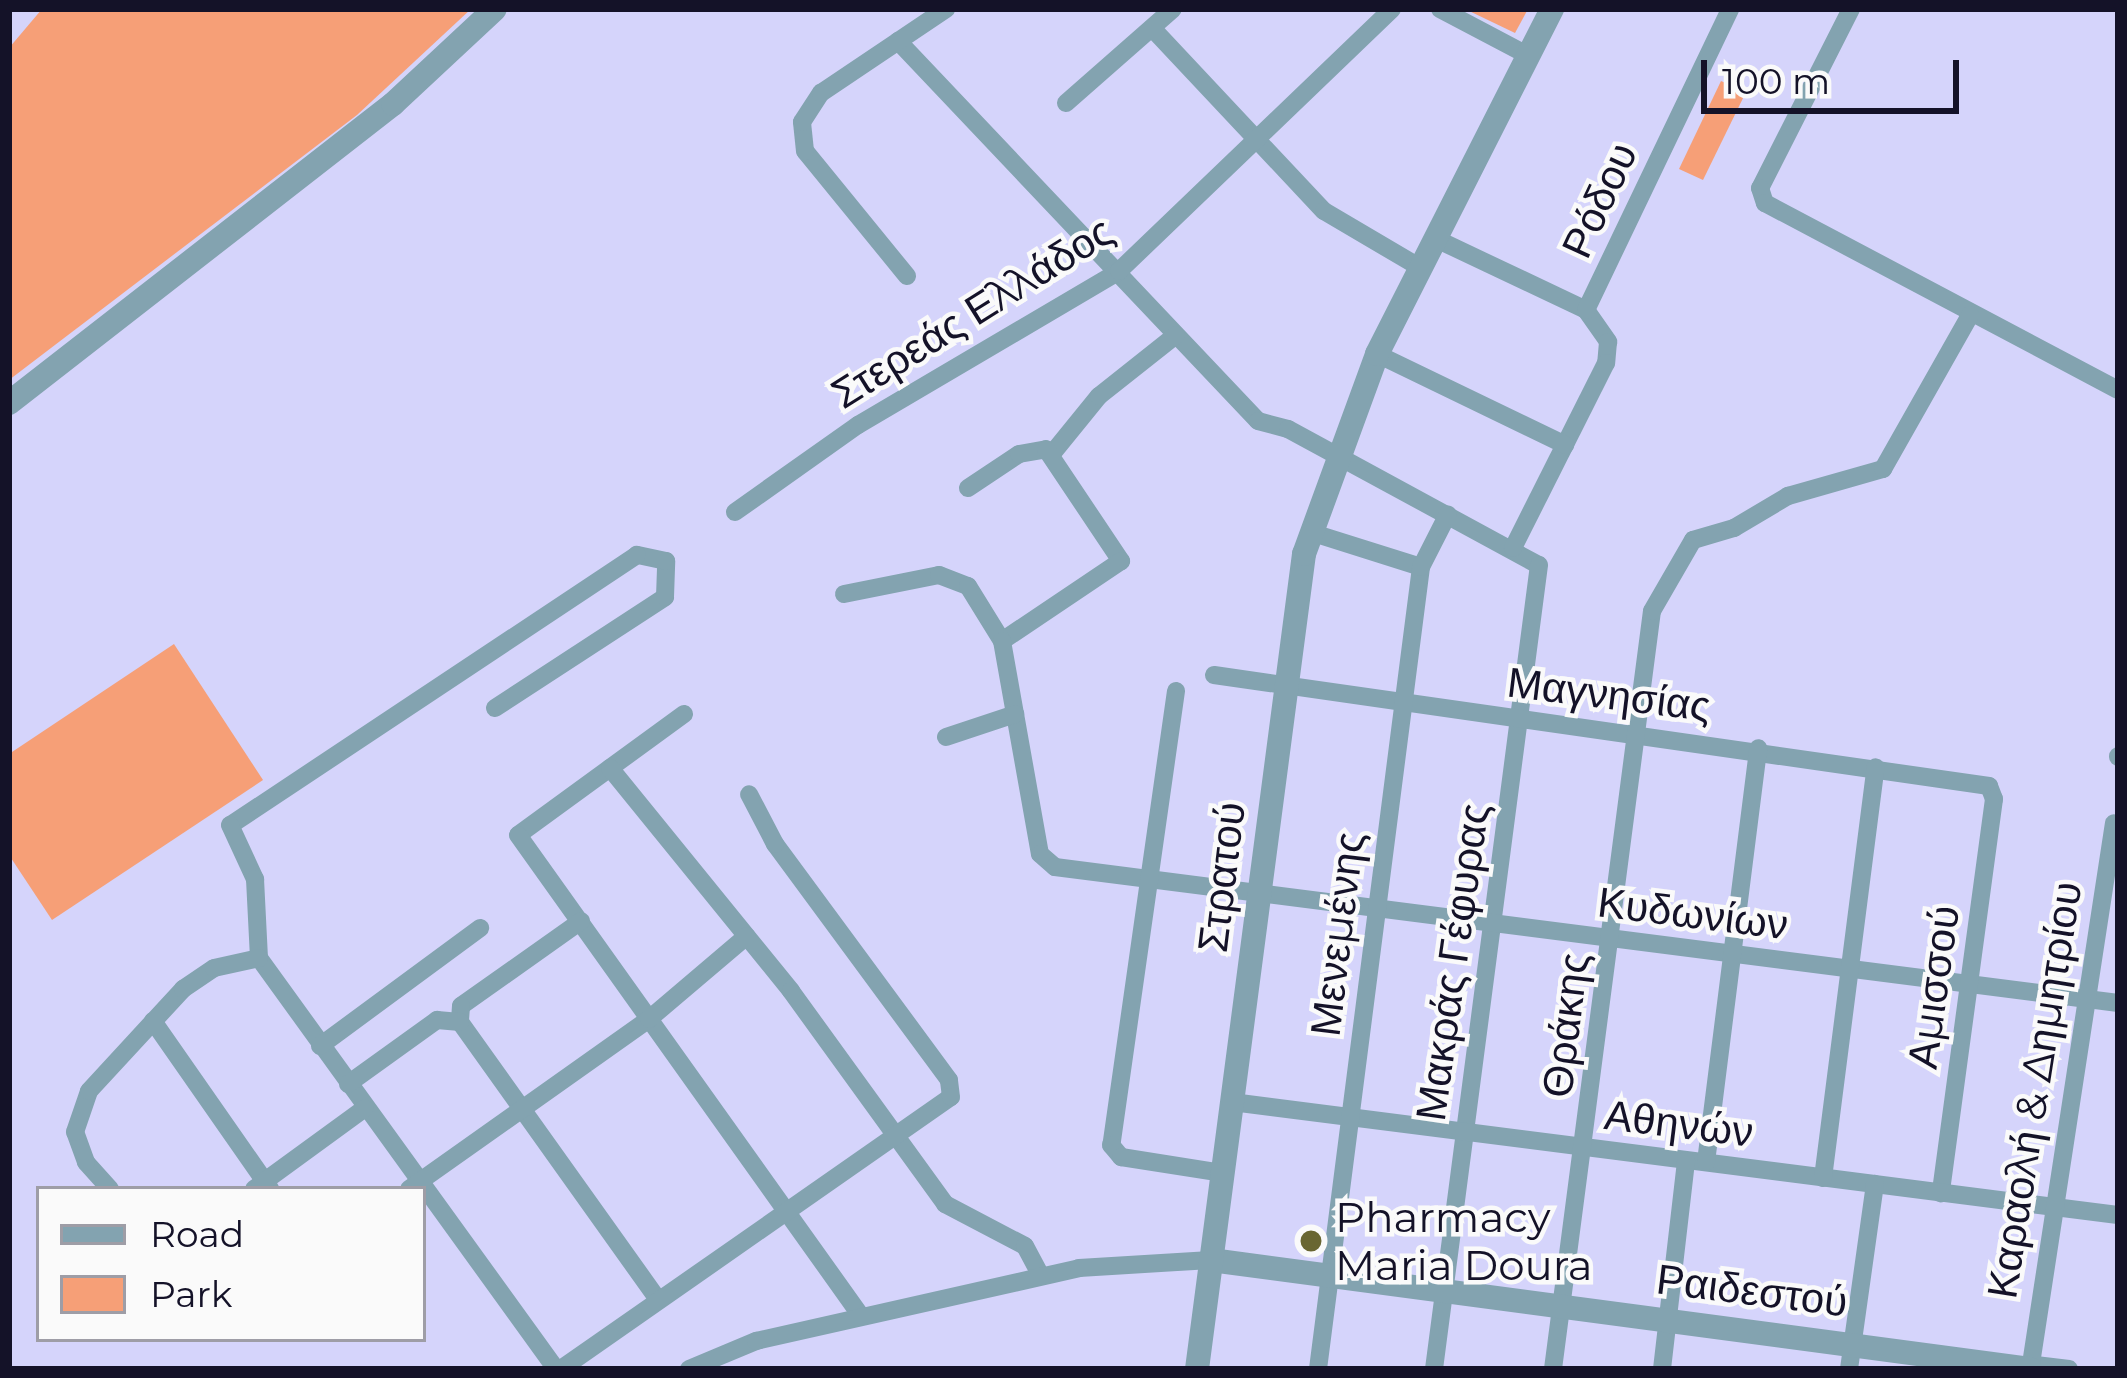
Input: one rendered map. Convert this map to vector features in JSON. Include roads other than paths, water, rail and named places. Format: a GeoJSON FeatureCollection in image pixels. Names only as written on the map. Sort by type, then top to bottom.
{"type":"FeatureCollection","features":[{"type":"Feature","properties":{"kind":"street"},"geometry":{"type":"LineString","coordinates":[[9,403],[393,104],[495,9]]}},
{"type":"Feature","properties":{"kind":"street"},"geometry":{"type":"LineString","coordinates":[[907,276],[800,137],[821,93],[945,9]]}},
{"type":"Feature","properties":{"kind":"street"},"geometry":{"type":"LineString","coordinates":[[1066,103],[1173,9]]}},
{"type":"Feature","properties":{"kind":"street","name":"Στερεάς Ελλάδος"},"geometry":{"type":"LineString","coordinates":[[735,512],[858,425],[1119,271],[1392,9]]}},
{"type":"Feature","properties":{"kind":"street"},"geometry":{"type":"LineString","coordinates":[[1440,9],[1528,56]]}},
{"type":"Feature","properties":{"kind":"street","name":"Στρατού"},"geometry":{"type":"LineString","coordinates":[[1197,1369],[1285,686],[1310,532],[1377,355],[1552,9]]}},
{"type":"Feature","properties":{"kind":"street","name":"Ρόδου"},"geometry":{"type":"LineString","coordinates":[[1513,548],[1610,349],[1586,310],[1730,9]]}},
{"type":"Feature","properties":{"kind":"street"},"geometry":{"type":"LineString","coordinates":[[1851,9],[1760,188],[1765,203],[2118,390]]}},
{"type":"Feature","properties":{"kind":"street"},"geometry":{"type":"LineString","coordinates":[[1152,28],[1324,211],[1419,267]]}},
{"type":"Feature","properties":{"kind":"street"},"geometry":{"type":"LineString","coordinates":[[898,41],[1258,422],[1336,456],[1513,548]]}},
{"type":"Feature","properties":{"kind":"street"},"geometry":{"type":"LineString","coordinates":[[1434,238],[1586,310]]}},
{"type":"Feature","properties":{"kind":"street","name":"Θράκης"},"geometry":{"type":"LineString","coordinates":[[1553,1369],[1652,611],[1693,540],[1735,528],[1788,496],[1883,469],[1970,315]]}},
{"type":"Feature","properties":{"kind":"street"},"geometry":{"type":"LineString","coordinates":[[1052,455],[1099,396],[1176,335]]}},
{"type":"Feature","properties":{"kind":"street"},"geometry":{"type":"LineString","coordinates":[[1377,355],[1565,445]]}},
{"type":"Feature","properties":{"kind":"street"},"geometry":{"type":"LineString","coordinates":[[968,488],[1019,454],[1043,448],[1121,561],[1002,641]]}},
{"type":"Feature","properties":{"kind":"street","name":"Μενεμένης"},"geometry":{"type":"LineString","coordinates":[[1318,1369],[1421,567],[1448,514]]}},
{"type":"Feature","properties":{"kind":"street"},"geometry":{"type":"LineString","coordinates":[[1310,532],[1421,567]]}},
{"type":"Feature","properties":{"kind":"street","name":"Μακράς Γέφυρας"},"geometry":{"type":"LineString","coordinates":[[1434,1369],[1496,924],[1539,565],[1513,548]]}},
{"type":"Feature","properties":{"kind":"street"},"geometry":{"type":"LineString","coordinates":[[495,708],[665,597],[666,561],[637,555],[230,825],[255,879],[259,958],[415,1185],[649,1019],[746,936]]}},
{"type":"Feature","properties":{"kind":"street"},"geometry":{"type":"LineString","coordinates":[[844,594],[952,577],[968,586],[1002,641],[1015,714],[946,737]]}},
{"type":"Feature","properties":{"kind":"street","name":"Μαγνησίας"},"geometry":{"type":"LineString","coordinates":[[1214,675],[1522,721],[1758,748],[1994,790]]}},
{"type":"Feature","properties":{"kind":"street"},"geometry":{"type":"LineString","coordinates":[[1176,691],[1113,1153],[1222,1173]]}},
{"type":"Feature","properties":{"kind":"street"},"geometry":{"type":"LineString","coordinates":[[684,714],[518,835],[861,1316]]}},
{"type":"Feature","properties":{"kind":"street","name":"Κυδωνίων"},"geometry":{"type":"LineString","coordinates":[[1015,714],[1043,860],[1149,880],[2118,1003]]}},
{"type":"Feature","properties":{"kind":"street"},"geometry":{"type":"LineString","coordinates":[[1662,1369],[1732,955],[1758,748]]}},
{"type":"Feature","properties":{"kind":"street"},"geometry":{"type":"LineString","coordinates":[[1823,1178],[1876,766]]}},
{"type":"Feature","properties":{"kind":"street"},"geometry":{"type":"LineString","coordinates":[[610,768],[746,936],[945,1204],[1025,1246],[1041,1276]]}},
{"type":"Feature","properties":{"kind":"street","name":"Αμισσού"},"geometry":{"type":"LineString","coordinates":[[1941,1192],[1994,790]]}},
{"type":"Feature","properties":{"kind":"street"},"geometry":{"type":"LineString","coordinates":[[426,1199],[558,1369],[784,1209],[900,1141],[942,1110],[951,1097],[949,1080],[775,844],[748,794]]}},
{"type":"Feature","properties":{"kind":"street","name":"Καραολή & Δημητρίου"},"geometry":{"type":"LineString","coordinates":[[2031,1366],[2114,823]]}},
{"type":"Feature","properties":{"kind":"street"},"geometry":{"type":"LineString","coordinates":[[580,921],[461,1006],[460,1022],[658,1300]]}},
{"type":"Feature","properties":{"kind":"street"},"geometry":{"type":"LineString","coordinates":[[320,1046],[480,928]]}},
{"type":"Feature","properties":{"kind":"street"},"geometry":{"type":"LineString","coordinates":[[107,1186],[86,1162],[77,1110],[153,1021],[214,968],[259,958]]}},
{"type":"Feature","properties":{"kind":"street"},"geometry":{"type":"LineString","coordinates":[[348,1084],[437,1020],[460,1022]]}},
{"type":"Feature","properties":{"kind":"street"},"geometry":{"type":"LineString","coordinates":[[153,1021],[263,1186],[365,1108]]}},
{"type":"Feature","properties":{"kind":"street","name":"Αθηνών"},"geometry":{"type":"LineString","coordinates":[[1232,1102],[2118,1215]]}},
{"type":"Feature","properties":{"kind":"street"},"geometry":{"type":"LineString","coordinates":[[1849,1369],[1875,1184]]}},
{"type":"Feature","properties":{"kind":"street"},"geometry":{"type":"LineString","coordinates":[[689,1369],[730,1348],[1041,1276],[1211,1260]]}},
{"type":"Feature","properties":{"kind":"street","name":"Ραιδεστού"},"geometry":{"type":"LineString","coordinates":[[1211,1260],[2069,1369]]}},
{"type":"Feature","properties":{"kind":"place","name":"Pharmacy Maria Doura"},"geometry":{"type":"Point","coordinates":[1311,1241]}}]}
